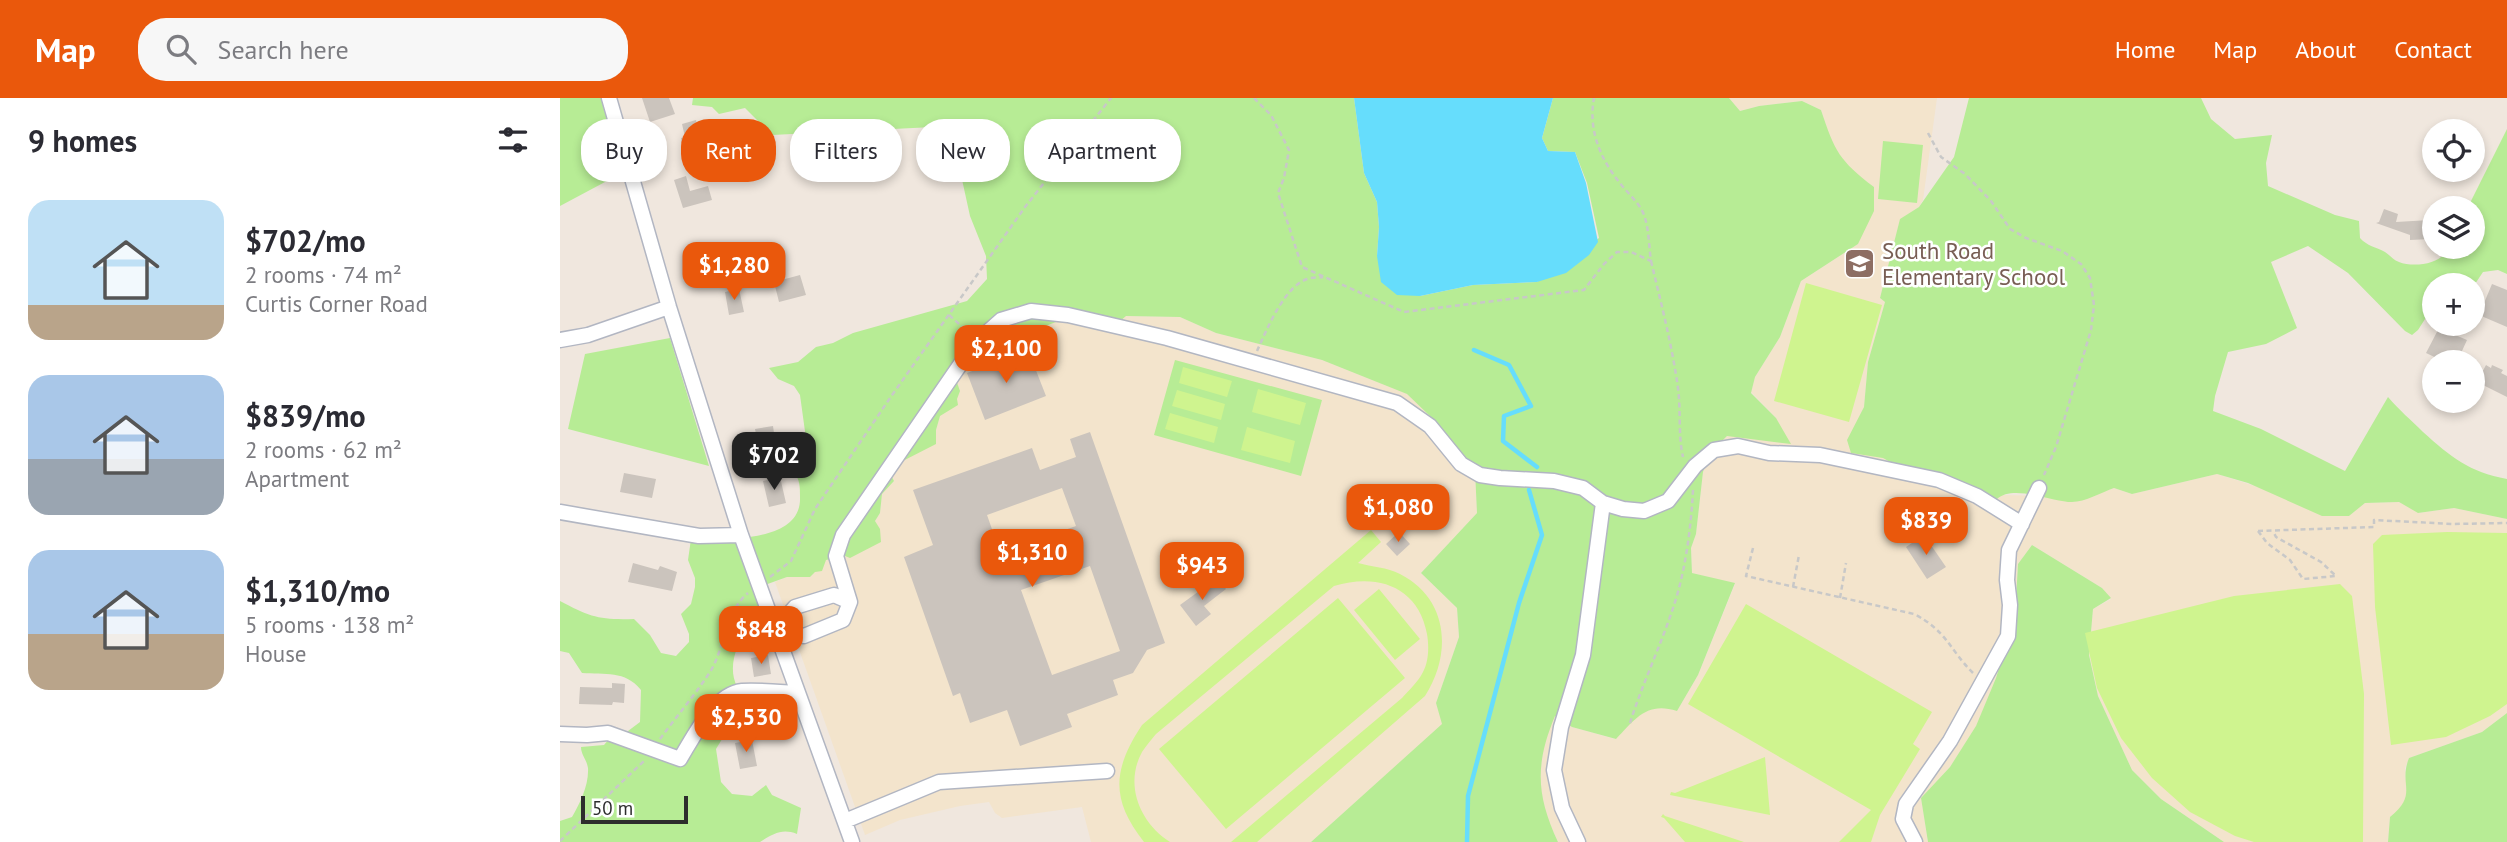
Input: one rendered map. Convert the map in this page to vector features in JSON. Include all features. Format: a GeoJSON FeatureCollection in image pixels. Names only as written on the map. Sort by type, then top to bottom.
{"type":"FeatureCollection","features":[{"type":"Feature","properties":{"kind":"street"},"geometry":{"type":"LineString","coordinates":[[609,98],[669,307],[741,536],[852,842]]}},
{"type":"Feature","properties":{"kind":"street"},"geometry":{"type":"LineString","coordinates":[[560,340],[588,335],[669,307]]}},
{"type":"Feature","properties":{"kind":"street"},"geometry":{"type":"LineString","coordinates":[[776,629],[804,636],[844,620],[850,602],[836,556],[843,535],[978,340],[1001,320],[1031,311],[1068,315],[1167,338],[1397,403],[1430,426],[1461,464],[1480,475],[1554,481],[1583,488],[1603,503],[1623,509],[1644,511],[1668,501],[1714,450],[1738,446],[1769,453],[1820,455],[1939,480],[1977,496],[2022,524]]}},
{"type":"Feature","properties":{"kind":"street"},"geometry":{"type":"LineString","coordinates":[[1915,842],[1903,819],[1906,804],[1950,741],[2008,636],[2009,550],[2039,488]]}},
{"type":"Feature","properties":{"kind":"street"},"geometry":{"type":"LineString","coordinates":[[1578,842],[1562,808],[1554,770],[1561,727],[1583,654],[1603,503]]}},
{"type":"Feature","properties":{"kind":"street"},"geometry":{"type":"LineString","coordinates":[[560,512],[699,536],[741,536]]}},
{"type":"Feature","properties":{"kind":"street"},"geometry":{"type":"LineString","coordinates":[[776,629],[795,607],[834,595],[850,602]]}},
{"type":"Feature","properties":{"kind":"street"},"geometry":{"type":"LineString","coordinates":[[560,734],[608,733],[680,759],[708,715],[732,694],[741,691],[797,693]]}},
{"type":"Feature","properties":{"kind":"street"},"geometry":{"type":"LineString","coordinates":[[845,821],[939,782],[1107,771]]}},
{"type":"Feature","properties":{"kind":"path"},"geometry":{"type":"LineString","coordinates":[[560,841],[620,785],[652,749],[711,670],[729,622],[743,597],[791,561],[815,509],[949,315],[1025,207],[1111,98]]}},
{"type":"Feature","properties":{"kind":"path"},"geometry":{"type":"LineString","coordinates":[[1254,98],[1271,115],[1289,150],[1278,193],[1302,267],[1404,312],[1584,290],[1617,252],[1630,252],[1651,261]]}},
{"type":"Feature","properties":{"kind":"path"},"geometry":{"type":"LineString","coordinates":[[1594,98],[1592,133],[1604,159],[1645,218],[1651,261],[1674,359],[1681,410],[1680,447],[1690,478],[1691,518],[1676,600],[1643,682],[1630,723]]}},
{"type":"Feature","properties":{"kind":"path"},"geometry":{"type":"LineString","coordinates":[[1928,133],[1941,157],[1965,174],[2010,229],[2062,251],[2081,264],[2090,278],[2094,304],[2091,330],[2056,447],[2039,488]]}},
{"type":"Feature","properties":{"kind":"path"},"geometry":{"type":"LineString","coordinates":[[1251,363],[1290,290],[1307,279],[1326,277]]}},
{"type":"Feature","properties":{"kind":"path"},"geometry":{"type":"LineString","coordinates":[[949,315],[978,340]]}},
{"type":"Feature","properties":{"kind":"path"},"geometry":{"type":"LineString","coordinates":[[2273,531],[2276,537],[2321,562],[2336,576],[2303,579],[2290,560],[2267,543],[2258,531],[2374,527],[2374,520],[2454,524],[2507,523]]}},
{"type":"Feature","properties":{"kind":"path"},"geometry":{"type":"LineString","coordinates":[[1753,548],[1746,576],[1914,614],[1943,634],[1963,663],[1983,682]]}},
{"type":"Feature","properties":{"kind":"path"},"geometry":{"type":"LineString","coordinates":[[1793,587],[1800,555]]}},
{"type":"Feature","properties":{"kind":"path"},"geometry":{"type":"LineString","coordinates":[[1840,598],[1846,563]]}},
{"type":"Feature","properties":{"kind":"shaded area"},"geometry":{"type":"Polygon","coordinates":[[[1729,98],[1937,98],[1923,200],[1919,207],[1900,220],[1880,298],[1885,302],[1868,362],[1864,407],[1856,424],[1883,458],[1899,467],[2001,495],[2043,496],[2074,502],[2114,488],[2132,494],[2217,474],[2349,516],[2365,503],[2399,502],[2419,513],[2454,508],[2507,519],[2507,713],[2482,732],[2409,758],[2405,768],[2407,797],[2402,808],[2390,817],[2388,842],[2224,842],[2161,799],[2132,770],[2098,696],[2089,655],[2093,609],[2111,599],[2102,588],[2032,545],[2018,564],[2015,616],[1996,678],[1976,727],[1950,767],[1921,798],[1928,842],[1558,842],[1547,818],[1539,784],[1544,741],[1555,715],[1572,727],[1615,739],[1640,713],[1663,706],[1677,711],[1698,675],[1735,584],[1692,573],[1691,548],[1696,534],[1703,472],[1709,454],[1727,436],[1776,418],[1751,392],[1755,377],[1780,337],[1801,281],[1858,244],[1874,187],[1845,165],[1830,139],[1821,110],[1802,101],[1740,111],[1729,98]]]}},
{"type":"Feature","properties":{"kind":"shaded area"},"geometry":{"type":"Polygon","coordinates":[[[1084,311],[1108,322],[1125,316],[1180,317],[1216,333],[1322,360],[1408,394],[1432,418],[1475,471],[1477,513],[1421,573],[1457,608],[1459,637],[1436,703],[1443,724],[1311,842],[1091,842],[1082,807],[1002,818],[995,813],[989,802],[900,820],[865,835],[775,582],[787,577],[810,577],[826,560],[845,556],[877,526],[875,521],[880,513],[882,494],[894,481],[891,467],[936,430],[940,415],[957,399],[954,374],[963,361],[1017,342],[1029,343],[1038,340],[1037,329],[1084,311]]]}},
{"type":"Feature","properties":{"kind":"green space"},"geometry":{"type":"Polygon","coordinates":[[[560,98],[611,98],[617,119],[581,119],[581,182],[605,182],[560,206],[560,98]]]}},
{"type":"Feature","properties":{"kind":"green space"},"geometry":{"type":"Polygon","coordinates":[[[693,98],[1354,98],[1364,173],[1377,202],[1377,256],[1420,296],[1473,285],[1537,282],[1599,238],[1587,183],[1575,152],[1548,151],[1542,138],[1553,98],[1729,98],[1740,111],[1802,101],[1821,110],[1840,154],[1874,187],[1874,211],[1858,244],[1801,281],[1780,337],[1755,377],[1751,393],[1776,418],[1791,444],[1727,436],[1709,454],[1703,472],[1696,534],[1691,548],[1692,573],[1735,583],[1698,675],[1677,711],[1657,708],[1650,710],[1636,719],[1616,739],[1572,727],[1555,716],[1544,749],[1541,779],[1545,809],[1558,842],[1311,842],[1442,724],[1436,703],[1459,637],[1457,608],[1421,573],[1477,513],[1475,471],[1432,418],[1407,394],[1322,360],[1216,333],[1180,317],[1126,316],[1119,322],[1108,322],[1084,311],[1038,329],[1039,340],[1017,342],[963,361],[954,374],[960,391],[958,405],[940,416],[936,444],[891,467],[894,481],[882,494],[880,513],[875,521],[880,529],[881,542],[850,558],[845,556],[826,560],[822,571],[815,572],[810,577],[787,577],[762,586],[775,629],[738,645],[733,662],[734,677],[739,690],[751,703],[748,724],[727,731],[716,749],[721,782],[732,794],[752,796],[766,785],[772,795],[801,808],[797,834],[782,832],[760,842],[560,842],[560,821],[572,817],[587,781],[588,768],[581,747],[604,745],[616,731],[628,731],[640,722],[641,690],[621,676],[582,673],[569,653],[560,651],[560,601],[595,616],[634,619],[650,635],[661,653],[676,656],[689,642],[689,634],[681,614],[691,604],[695,587],[695,578],[688,560],[691,539],[758,536],[775,531],[788,523],[797,512],[800,487],[794,472],[804,461],[807,446],[800,395],[794,386],[778,379],[769,368],[798,362],[816,347],[833,343],[853,333],[967,301],[987,279],[986,256],[970,216],[963,182],[1010,182],[1010,119],[916,119],[916,128],[902,129],[902,119],[790,119],[790,134],[776,135],[776,119],[756,119],[745,108],[719,114],[712,107],[692,105],[693,98]]]}},
{"type":"Feature","properties":{"kind":"green space"},"geometry":{"type":"Polygon","coordinates":[[[1969,98],[2201,98],[2211,119],[2235,139],[2272,135],[2266,163],[2268,186],[2335,215],[2359,221],[2360,238],[2363,241],[2397,261],[2412,265],[2438,259],[2485,259],[2485,196],[2474,196],[2480,182],[2485,182],[2485,173],[2507,129],[2507,274],[2498,270],[2482,273],[2422,273],[2422,324],[2412,335],[2348,273],[2308,246],[2271,262],[2297,328],[2266,344],[2228,352],[2213,411],[2261,429],[2345,471],[2388,397],[2452,456],[2471,468],[2507,479],[2507,519],[2454,508],[2418,513],[2399,502],[2365,503],[2349,516],[2322,516],[2248,483],[2217,474],[2132,494],[2114,488],[2077,502],[2023,493],[2004,495],[1997,499],[1899,467],[1883,458],[1851,453],[1847,440],[1864,407],[1868,362],[1885,302],[1880,298],[1900,219],[1919,207],[1954,157],[1969,98]]]}},
{"type":"Feature","properties":{"kind":"green space"},"geometry":{"type":"Polygon","coordinates":[[[1883,141],[1923,145],[1917,203],[1878,199],[1883,141]]]}},
{"type":"Feature","properties":{"kind":"green space"},"geometry":{"type":"Polygon","coordinates":[[[1806,283],[1882,305],[1849,422],[1774,401],[1806,283]]]}},
{"type":"Feature","properties":{"kind":"green space"},"geometry":{"type":"Polygon","coordinates":[[[670,338],[709,466],[568,429],[585,354],[670,338]]]}},
{"type":"Feature","properties":{"kind":"green space"},"geometry":{"type":"Polygon","coordinates":[[[1175,360],[1322,400],[1301,476],[1154,435],[1175,360]]]}},
{"type":"Feature","properties":{"kind":"green space"},"geometry":{"type":"Polygon","coordinates":[[[1183,367],[1232,381],[1227,397],[1179,383],[1183,367]]]}},
{"type":"Feature","properties":{"kind":"green space"},"geometry":{"type":"Polygon","coordinates":[[[1258,389],[1306,403],[1300,425],[1252,412],[1258,389]]]}},
{"type":"Feature","properties":{"kind":"green space"},"geometry":{"type":"Polygon","coordinates":[[[1177,390],[1225,404],[1221,420],[1172,406],[1177,390]]]}},
{"type":"Feature","properties":{"kind":"green space"},"geometry":{"type":"Polygon","coordinates":[[[1170,413],[1218,427],[1214,443],[1165,429],[1170,413]]]}},
{"type":"Feature","properties":{"kind":"green space"},"geometry":{"type":"Polygon","coordinates":[[[1247,427],[1295,441],[1290,463],[1241,450],[1247,427]]]}},
{"type":"Feature","properties":{"kind":"green space"},"geometry":{"type":"Polygon","coordinates":[[[1371,530],[1381,542],[1358,563],[1400,574],[1416,585],[1437,613],[1442,646],[1434,680],[1425,696],[1257,842],[1231,842],[1402,698],[1425,668],[1428,653],[1427,634],[1415,604],[1405,594],[1393,587],[1365,581],[1334,586],[1156,734],[1142,752],[1135,777],[1138,802],[1150,825],[1170,842],[1144,842],[1125,812],[1119,784],[1125,756],[1142,725],[1371,530]]]}},
{"type":"Feature","properties":{"kind":"green space"},"geometry":{"type":"Polygon","coordinates":[[[2507,533],[2507,704],[2490,716],[2446,737],[2391,745],[2375,607],[2373,544],[2382,535],[2507,533]]]}},
{"type":"Feature","properties":{"kind":"green space"},"geometry":{"type":"Polygon","coordinates":[[[2032,545],[2102,588],[2111,598],[2093,609],[2089,655],[2098,696],[2132,770],[2161,799],[2224,842],[1928,842],[1921,798],[1950,767],[1976,726],[1996,678],[2015,616],[2018,564],[2032,545]]]}},
{"type":"Feature","properties":{"kind":"green space"},"geometry":{"type":"Polygon","coordinates":[[[2340,584],[2352,596],[2364,694],[2363,842],[2254,842],[2235,836],[2190,812],[2152,778],[2121,738],[2097,688],[2085,633],[2234,596],[2340,584]]]}},
{"type":"Feature","properties":{"kind":"green space"},"geometry":{"type":"Polygon","coordinates":[[[1379,589],[1420,639],[1395,660],[1354,610],[1379,589]]]}},
{"type":"Feature","properties":{"kind":"green space"},"geometry":{"type":"Polygon","coordinates":[[[1338,598],[1405,678],[1226,829],[1159,749],[1338,598]]]}},
{"type":"Feature","properties":{"kind":"green space"},"geometry":{"type":"Polygon","coordinates":[[[1746,604],[1932,712],[1913,744],[1920,749],[1880,815],[1871,842],[1839,842],[1871,810],[1688,704],[1746,604]]]}},
{"type":"Feature","properties":{"kind":"green space"},"geometry":{"type":"Polygon","coordinates":[[[2507,713],[2507,842],[2388,842],[2390,817],[2399,809],[2406,795],[2405,775],[2409,758],[2482,732],[2507,713]]]}},
{"type":"Feature","properties":{"kind":"green space"},"geometry":{"type":"Polygon","coordinates":[[[1765,757],[1770,815],[1670,795],[1671,792],[1675,793],[1765,757]]]}},
{"type":"Feature","properties":{"kind":"green space"},"geometry":{"type":"Polygon","coordinates":[[[1663,814],[1744,842],[1685,842],[1661,817],[1663,814]]]}},
{"type":"Feature","properties":{"kind":"water"},"geometry":{"type":"Polygon","coordinates":[[[1354,98],[1553,98],[1542,138],[1548,151],[1575,152],[1586,183],[1598,242],[1589,255],[1566,273],[1537,282],[1473,285],[1420,296],[1397,295],[1381,282],[1377,256],[1377,202],[1364,173],[1354,98]]]}},
{"type":"Feature","properties":{"kind":"building"},"geometry":{"type":"Polygon","coordinates":[[[642,98],[669,98],[675,114],[649,119],[642,98]]]}},
{"type":"Feature","properties":{"kind":"building"},"geometry":{"type":"Polygon","coordinates":[[[681,178],[681,182],[688,182],[690,191],[708,186],[712,200],[683,208],[674,180],[681,178]]]}},
{"type":"Feature","properties":{"kind":"building"},"geometry":{"type":"Polygon","coordinates":[[[2384,209],[2398,214],[2396,222],[2422,220],[2422,239],[2410,240],[2410,235],[2376,223],[2379,222],[2384,209]]]}},
{"type":"Feature","properties":{"kind":"building"},"geometry":{"type":"Polygon","coordinates":[[[800,275],[806,295],[779,302],[774,282],[800,275]]]}},
{"type":"Feature","properties":{"kind":"building"},"geometry":{"type":"Polygon","coordinates":[[[2492,284],[2507,290],[2507,327],[2485,318],[2485,301],[2492,284]]]}},
{"type":"Feature","properties":{"kind":"building"},"geometry":{"type":"Polygon","coordinates":[[[739,289],[744,312],[729,315],[725,292],[739,289]]]}},
{"type":"Feature","properties":{"kind":"building"},"geometry":{"type":"Polygon","coordinates":[[[2435,336],[2458,336],[2467,340],[2462,350],[2428,350],[2435,336]]]}},
{"type":"Feature","properties":{"kind":"building"},"geometry":{"type":"Polygon","coordinates":[[[1028,350],[1046,396],[985,420],[967,373],[1028,350]]]}},
{"type":"Feature","properties":{"kind":"building"},"geometry":{"type":"Polygon","coordinates":[[[2492,365],[2503,370],[2501,373],[2507,376],[2507,397],[2485,386],[2485,367],[2491,368],[2492,365]]]}},
{"type":"Feature","properties":{"kind":"building"},"geometry":{"type":"Polygon","coordinates":[[[773,426],[776,447],[759,450],[755,429],[773,426]]]}},
{"type":"Feature","properties":{"kind":"building"},"geometry":{"type":"Polygon","coordinates":[[[1090,432],[1165,643],[1147,650],[1133,673],[1113,680],[1118,695],[1067,714],[1072,727],[1020,746],[1007,710],[970,723],[960,693],[953,696],[904,557],[933,545],[913,490],[1032,448],[1040,470],[1076,457],[1070,439],[1090,432]],[[1062,488],[987,515],[999,549],[1006,546],[1008,550],[1076,526],[1062,488]],[[1090,566],[1021,590],[1052,675],[1120,651],[1090,566]]]}},
{"type":"Feature","properties":{"kind":"building"},"geometry":{"type":"Polygon","coordinates":[[[624,473],[656,479],[652,498],[620,492],[624,473]]]}},
{"type":"Feature","properties":{"kind":"building"},"geometry":{"type":"Polygon","coordinates":[[[780,477],[786,503],[769,507],[763,481],[780,477]]]}},
{"type":"Feature","properties":{"kind":"building"},"geometry":{"type":"Polygon","coordinates":[[[1399,532],[1410,544],[1397,556],[1386,544],[1399,532]]]}},
{"type":"Feature","properties":{"kind":"building"},"geometry":{"type":"Polygon","coordinates":[[[1924,535],[1946,567],[1927,579],[1906,547],[1924,535]]]}},
{"type":"Feature","properties":{"kind":"building"},"geometry":{"type":"Polygon","coordinates":[[[633,563],[658,570],[660,566],[677,572],[672,591],[628,582],[633,563]]]}},
{"type":"Feature","properties":{"kind":"building"},"geometry":{"type":"Polygon","coordinates":[[[1217,578],[1226,589],[1204,606],[1211,614],[1196,626],[1180,605],[1217,578]]]}},
{"type":"Feature","properties":{"kind":"building"},"geometry":{"type":"Polygon","coordinates":[[[768,655],[771,674],[754,677],[751,658],[768,655]]]}},
{"type":"Feature","properties":{"kind":"building"},"geometry":{"type":"Polygon","coordinates":[[[612,683],[625,684],[624,703],[579,704],[580,687],[612,688],[612,683]]]}},
{"type":"Feature","properties":{"kind":"building"},"geometry":{"type":"Polygon","coordinates":[[[752,740],[757,766],[740,769],[735,743],[752,740]]]}},
{"type":"Feature","properties":{"kind":"waterway"},"geometry":{"type":"LineString","coordinates":[[1474,350],[1509,365],[1531,406],[1504,416],[1503,441],[1537,467]]}},
{"type":"Feature","properties":{"kind":"waterway"},"geometry":{"type":"LineString","coordinates":[[1467,842],[1468,796],[1519,603],[1542,535],[1529,490]]}},
{"type":"Feature","properties":{"kind":"place","name":"South Road Elementary School"},"geometry":{"type":"Point","coordinates":[1859,263]}}]}
